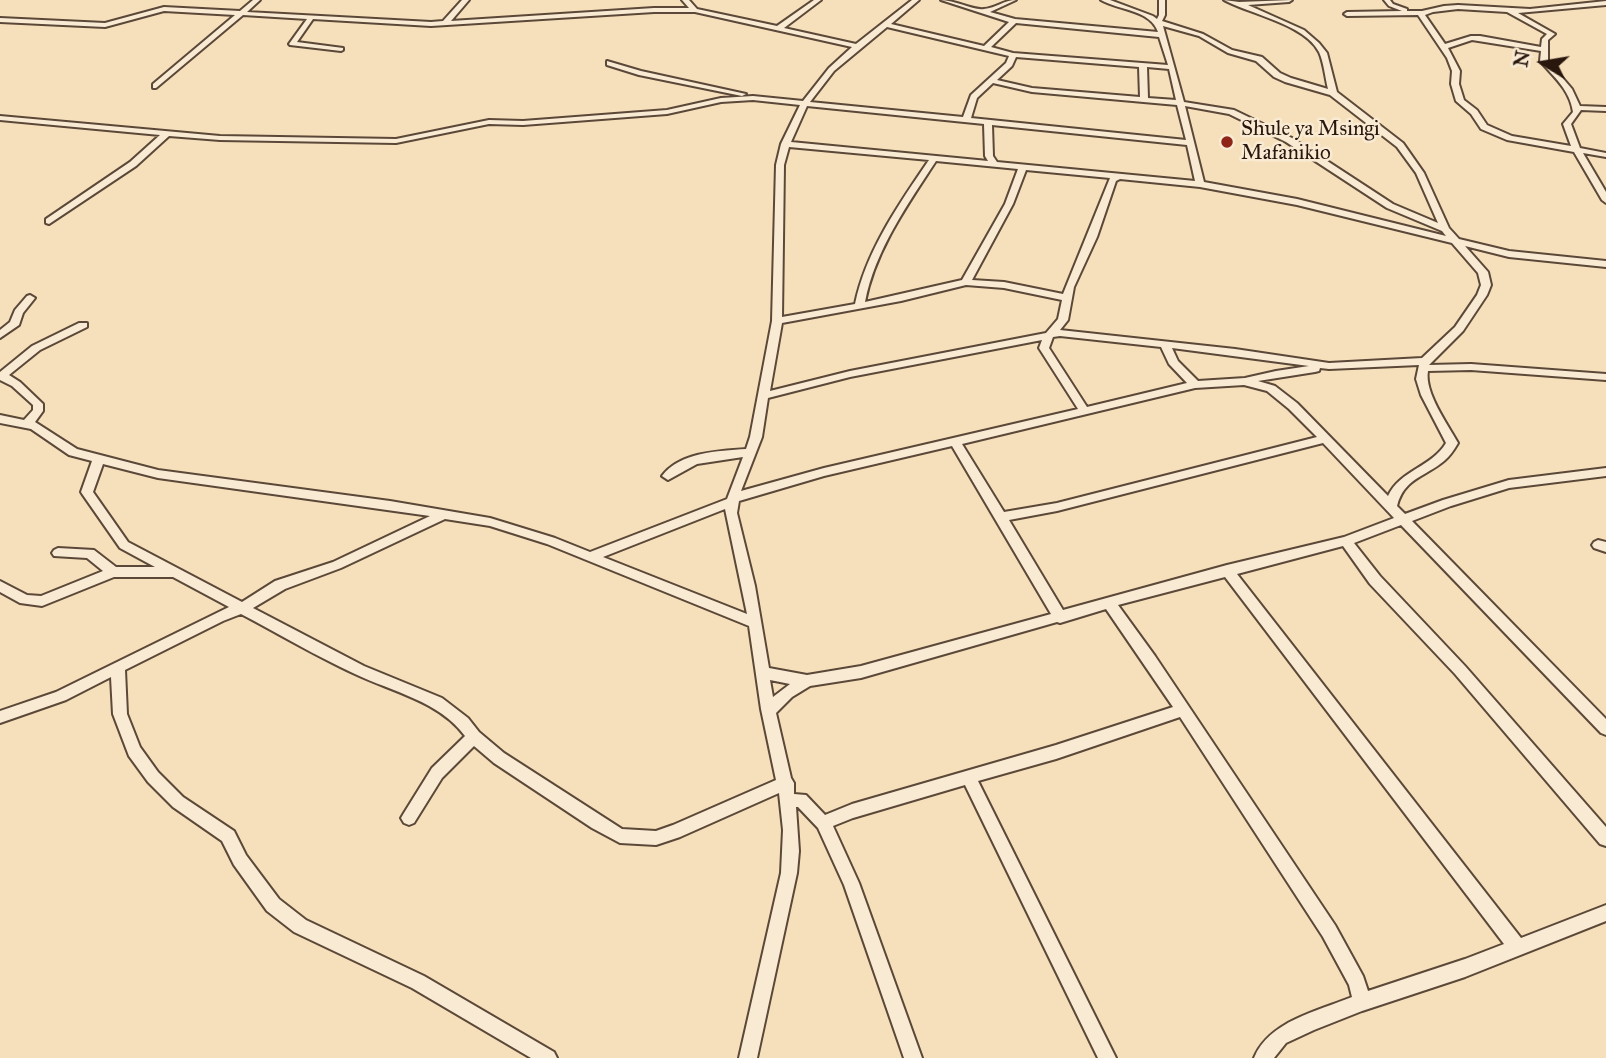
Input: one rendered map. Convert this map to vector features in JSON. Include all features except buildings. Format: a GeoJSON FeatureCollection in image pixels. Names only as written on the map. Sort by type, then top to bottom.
{"type":"FeatureCollection","features":[{"type":"Feature","properties":{"kind":"street"},"geometry":{"type":"LineString","coordinates":[[156,86],[257,0]]}},
{"type":"Feature","properties":{"kind":"street"},"geometry":{"type":"LineString","coordinates":[[445,23],[466,0]]}},
{"type":"Feature","properties":{"kind":"street"},"geometry":{"type":"LineString","coordinates":[[685,0],[695,10]]}},
{"type":"Feature","properties":{"kind":"street"},"geometry":{"type":"LineString","coordinates":[[779,28],[818,0]]}},
{"type":"Feature","properties":{"kind":"street"},"geometry":{"type":"LineString","coordinates":[[748,1058],[793,844],[790,802],[769,710],[755,623],[731,513],[732,500],[756,437],[777,321],[780,165],[785,144],[811,90],[855,46],[916,0]]}},
{"type":"Feature","properties":{"kind":"street"},"geometry":{"type":"LineString","coordinates":[[944,0],[1014,21],[1163,35]]}},
{"type":"Feature","properties":{"kind":"street"},"geometry":{"type":"LineString","coordinates":[[983,12],[1013,0]]}},
{"type":"Feature","properties":{"kind":"street"},"geometry":{"type":"LineString","coordinates":[[1104,0],[1158,22],[1201,35],[1230,52],[1259,59],[1277,75],[1289,80],[1334,93],[1400,145],[1420,173],[1445,229],[1483,272],[1486,285],[1482,295],[1459,329],[1424,364],[1421,379],[1426,395],[1452,443],[1437,460],[1401,483],[1392,493],[1391,507]]}},
{"type":"Feature","properties":{"kind":"street"},"geometry":{"type":"LineString","coordinates":[[1158,22],[1162,15],[1162,0]]}},
{"type":"Feature","properties":{"kind":"street"},"geometry":{"type":"LineString","coordinates":[[1227,0],[1282,20],[1310,37],[1323,53],[1334,93]]}},
{"type":"Feature","properties":{"kind":"street"},"geometry":{"type":"LineString","coordinates":[[1239,4],[1289,0]]}},
{"type":"Feature","properties":{"kind":"street"},"geometry":{"type":"LineString","coordinates":[[1387,0],[1394,6],[1422,13],[1457,8],[1529,11],[1588,1],[1606,3]]}},
{"type":"Feature","properties":{"kind":"street"},"geometry":{"type":"LineString","coordinates":[[0,20],[106,25],[164,9],[445,23],[654,10],[695,10],[855,46]]}},
{"type":"Feature","properties":{"kind":"street"},"geometry":{"type":"LineString","coordinates":[[1508,10],[1552,34],[1545,39],[1544,61],[1561,80],[1577,108]]}},
{"type":"Feature","properties":{"kind":"street"},"geometry":{"type":"LineString","coordinates":[[1347,14],[1409,11]]}},
{"type":"Feature","properties":{"kind":"street"},"geometry":{"type":"LineString","coordinates":[[1422,13],[1422,18],[1444,47],[1456,71],[1455,84],[1460,100],[1474,112],[1484,127],[1510,138],[1606,155]]}},
{"type":"Feature","properties":{"kind":"street"},"geometry":{"type":"LineString","coordinates":[[311,18],[292,44],[341,49]]}},
{"type":"Feature","properties":{"kind":"street"},"geometry":{"type":"LineString","coordinates":[[986,48],[1014,21]]}},
{"type":"Feature","properties":{"kind":"street"},"geometry":{"type":"LineString","coordinates":[[1158,22],[1172,67],[1200,184]]}},
{"type":"Feature","properties":{"kind":"street"},"geometry":{"type":"LineString","coordinates":[[884,24],[1013,55],[1172,67]]}},
{"type":"Feature","properties":{"kind":"street"},"geometry":{"type":"LineString","coordinates":[[1444,47],[1471,38],[1480,38],[1545,50]]}},
{"type":"Feature","properties":{"kind":"street"},"geometry":{"type":"LineString","coordinates":[[966,120],[974,97],[1013,59],[1013,55]]}},
{"type":"Feature","properties":{"kind":"street"},"geometry":{"type":"LineString","coordinates":[[610,63],[639,73],[753,98],[1189,143]]}},
{"type":"Feature","properties":{"kind":"street"},"geometry":{"type":"LineString","coordinates":[[1143,65],[1144,99]]}},
{"type":"Feature","properties":{"kind":"street"},"geometry":{"type":"LineString","coordinates":[[992,81],[1048,92],[1144,99],[1231,112],[1265,127],[1342,172],[1390,206],[1445,229]]}},
{"type":"Feature","properties":{"kind":"street"},"geometry":{"type":"LineString","coordinates":[[0,118],[166,134],[273,140],[396,141],[489,122],[523,123],[667,112],[721,100],[753,98]]}},
{"type":"Feature","properties":{"kind":"street"},"geometry":{"type":"LineString","coordinates":[[1577,108],[1567,124],[1576,151],[1588,166],[1606,200]]}},
{"type":"Feature","properties":{"kind":"street"},"geometry":{"type":"LineString","coordinates":[[1577,108],[1606,109]]}},
{"type":"Feature","properties":{"kind":"street"},"geometry":{"type":"LineString","coordinates":[[988,123],[989,156],[995,165]]}},
{"type":"Feature","properties":{"kind":"street"},"geometry":{"type":"LineString","coordinates":[[49,221],[133,164],[166,134]]}},
{"type":"Feature","properties":{"kind":"street"},"geometry":{"type":"LineString","coordinates":[[785,144],[1200,184],[1297,202],[1526,257],[1606,264]]}},
{"type":"Feature","properties":{"kind":"street"},"geometry":{"type":"LineString","coordinates":[[860,304],[861,289],[871,265],[933,160]]}},
{"type":"Feature","properties":{"kind":"street"},"geometry":{"type":"LineString","coordinates":[[966,282],[1009,204],[1023,168]]}},
{"type":"Feature","properties":{"kind":"street"},"geometry":{"type":"LineString","coordinates":[[1044,348],[1063,320],[1067,298],[1112,180],[1119,176]]}},
{"type":"Feature","properties":{"kind":"street"},"geometry":{"type":"LineString","coordinates":[[777,321],[966,282],[1004,285],[1067,298]]}},
{"type":"Feature","properties":{"kind":"street"},"geometry":{"type":"LineString","coordinates":[[0,335],[15,323],[18,312],[30,298]]}},
{"type":"Feature","properties":{"kind":"street"},"geometry":{"type":"LineString","coordinates":[[27,424],[38,411],[38,404],[16,384],[1,377],[36,348],[83,325]]}},
{"type":"Feature","properties":{"kind":"street"},"geometry":{"type":"LineString","coordinates":[[763,396],[850,374],[1052,333],[1246,353],[1329,366]]}},
{"type":"Feature","properties":{"kind":"street"},"geometry":{"type":"LineString","coordinates":[[1032,339],[1044,348],[1086,412]]}},
{"type":"Feature","properties":{"kind":"street"},"geometry":{"type":"LineString","coordinates":[[1166,346],[1173,362],[1195,385]]}},
{"type":"Feature","properties":{"kind":"street"},"geometry":{"type":"LineString","coordinates":[[589,557],[787,481],[1195,385],[1245,382],[1329,366],[1424,364],[1606,377]]}},
{"type":"Feature","properties":{"kind":"street"},"geometry":{"type":"LineString","coordinates":[[1245,382],[1270,388],[1281,394],[1606,729]]}},
{"type":"Feature","properties":{"kind":"street"},"geometry":{"type":"LineString","coordinates":[[0,419],[43,430],[73,452],[173,477],[235,483],[490,522],[522,531],[755,623]]}},
{"type":"Feature","properties":{"kind":"street"},"geometry":{"type":"LineString","coordinates":[[1003,517],[1057,507],[1325,439]]}},
{"type":"Feature","properties":{"kind":"street"},"geometry":{"type":"LineString","coordinates":[[954,440],[1003,517],[1010,534],[1060,618]]}},
{"type":"Feature","properties":{"kind":"street"},"geometry":{"type":"LineString","coordinates":[[668,476],[681,466],[699,460],[748,453]]}},
{"type":"Feature","properties":{"kind":"street"},"geometry":{"type":"LineString","coordinates":[[99,458],[88,492],[124,545],[359,670],[437,702],[463,722],[474,737],[527,778],[620,836],[656,838],[675,832],[786,783]]}},
{"type":"Feature","properties":{"kind":"street"},"geometry":{"type":"LineString","coordinates":[[769,710],[807,681],[886,665],[1227,570],[1346,541],[1509,484],[1606,472]]}},
{"type":"Feature","properties":{"kind":"street"},"geometry":{"type":"LineString","coordinates":[[0,717],[61,696],[218,617],[244,607],[280,586],[337,565],[442,515]]}},
{"type":"Feature","properties":{"kind":"street"},"geometry":{"type":"LineString","coordinates":[[1346,541],[1375,580],[1460,670],[1606,839]]}},
{"type":"Feature","properties":{"kind":"street"},"geometry":{"type":"LineString","coordinates":[[58,553],[90,553],[113,572]]}},
{"type":"Feature","properties":{"kind":"street"},"geometry":{"type":"LineString","coordinates":[[1227,570],[1517,947]]}},
{"type":"Feature","properties":{"kind":"street"},"geometry":{"type":"LineString","coordinates":[[0,586],[23,601],[31,602],[42,601],[113,572],[177,572]]}},
{"type":"Feature","properties":{"kind":"street"},"geometry":{"type":"LineString","coordinates":[[1109,603],[1124,621],[1329,931],[1357,982],[1362,1002]]}},
{"type":"Feature","properties":{"kind":"street"},"geometry":{"type":"LineString","coordinates":[[118,668],[120,714],[134,751],[153,777],[178,802],[228,836],[240,860],[273,905],[300,926],[418,982],[548,1058]]}},
{"type":"Feature","properties":{"kind":"street"},"geometry":{"type":"LineString","coordinates":[[763,673],[807,681]]}},
{"type":"Feature","properties":{"kind":"street"},"geometry":{"type":"LineString","coordinates":[[822,823],[852,811],[969,778],[1182,710]]}},
{"type":"Feature","properties":{"kind":"street"},"geometry":{"type":"LineString","coordinates":[[409,818],[438,773],[474,737]]}},
{"type":"Feature","properties":{"kind":"street"},"geometry":{"type":"LineString","coordinates":[[969,778],[1107,1058]]}},
{"type":"Feature","properties":{"kind":"street"},"geometry":{"type":"LineString","coordinates":[[790,802],[801,800],[822,823],[851,883],[913,1058]]}},
{"type":"Feature","properties":{"kind":"street"},"geometry":{"type":"LineString","coordinates":[[1263,1058],[1280,1037],[1362,1002],[1606,912]]}},
{"type":"Feature","properties":{"kind":"place","name":"Shule ya Msingi Mafanikio"},"geometry":{"type":"Point","coordinates":[1227,142]}}]}
